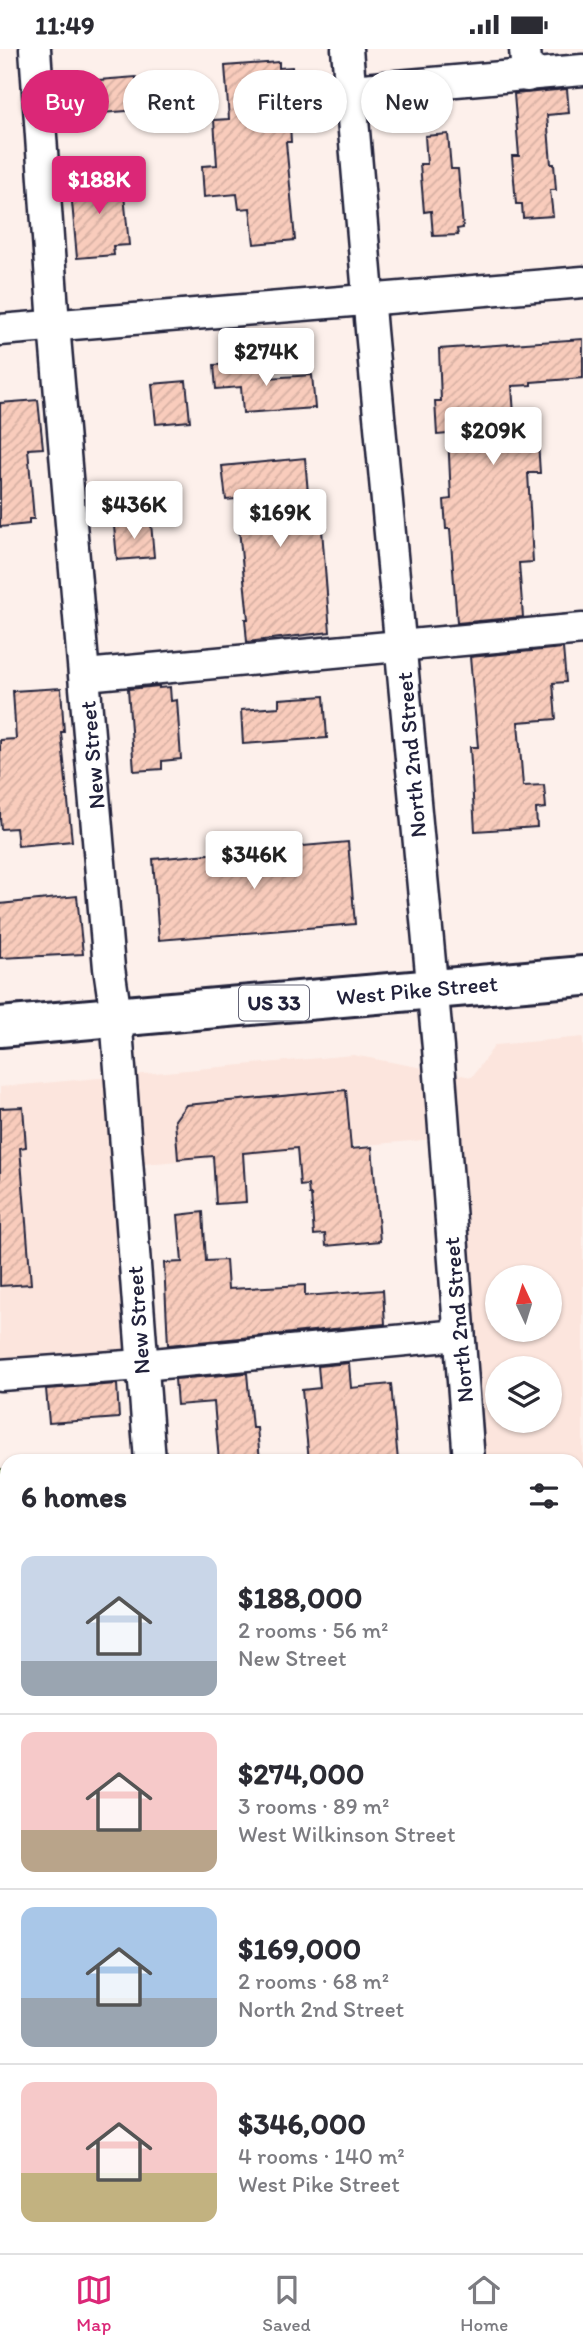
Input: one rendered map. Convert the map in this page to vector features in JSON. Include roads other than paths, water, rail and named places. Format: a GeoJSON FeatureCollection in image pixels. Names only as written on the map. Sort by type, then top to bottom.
{"type":"FeatureCollection","features":[{"type":"Feature","properties":{"kind":"highway","name":"West Pike Street"},"geometry":{"type":"LineString","coordinates":[[0,1027],[583,976]]}},
{"type":"Feature","properties":{"kind":"street","name":"New Street"},"geometry":{"type":"LineString","coordinates":[[35,49],[54,325],[109,968],[116,1016],[149,1454]]}},
{"type":"Feature","properties":{"kind":"street","name":"North 2nd Street"},"geometry":{"type":"LineString","coordinates":[[347,49],[432,989],[468,1454]]}},
{"type":"Feature","properties":{"kind":"street"},"geometry":{"type":"LineString","coordinates":[[351,90],[526,62],[583,70]]}},
{"type":"Feature","properties":{"kind":"street"},"geometry":{"type":"LineString","coordinates":[[0,330],[583,282]]}},
{"type":"Feature","properties":{"kind":"street"},"geometry":{"type":"LineString","coordinates":[[85,675],[583,629]]}},
{"type":"Feature","properties":{"kind":"street"},"geometry":{"type":"LineString","coordinates":[[0,1375],[142,1365],[459,1335]]}}]}
